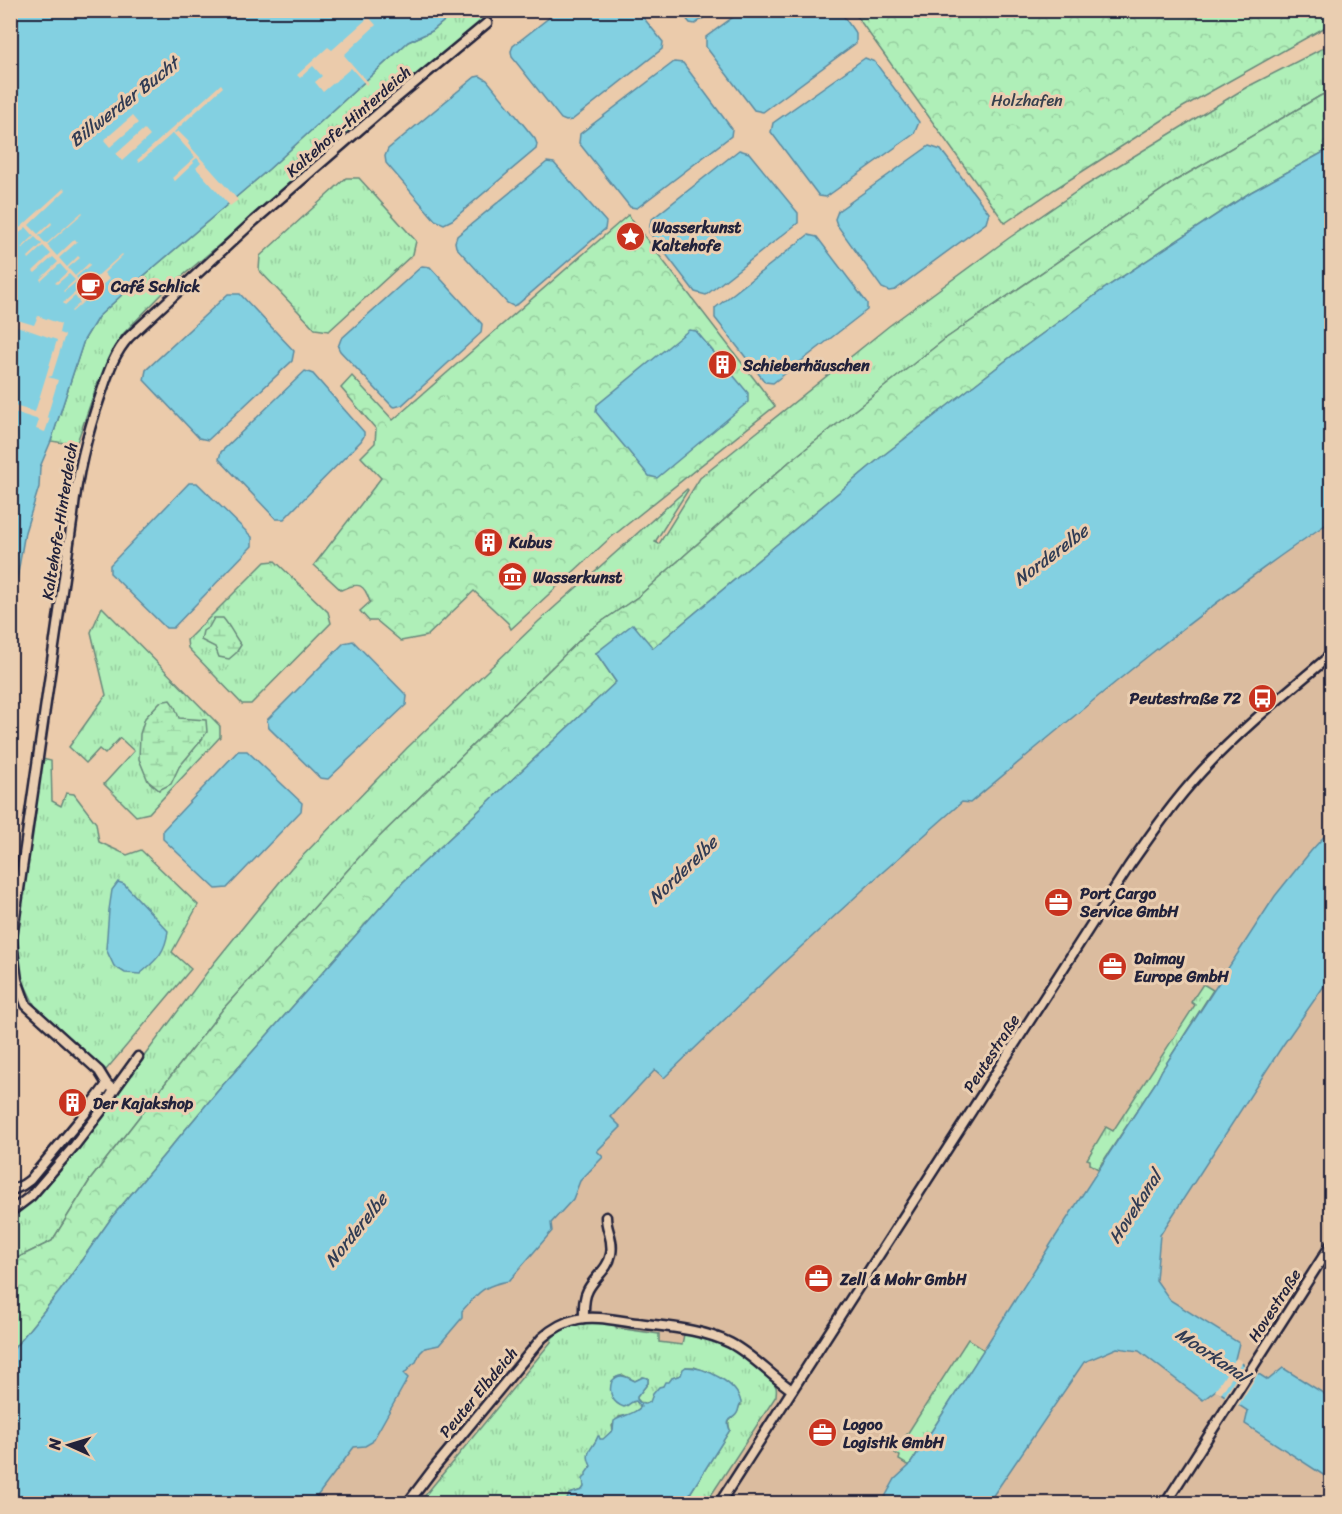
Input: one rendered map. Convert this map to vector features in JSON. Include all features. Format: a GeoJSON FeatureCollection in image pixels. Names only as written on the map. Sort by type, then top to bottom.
{"type":"FeatureCollection","features":[{"type":"Feature","properties":{"kind":"street","name":"Kaltehofe-Hinterdeich"},"geometry":{"type":"LineString","coordinates":[[111,1087],[99,1071],[26,1005],[17,980],[12,938],[78,474],[108,373],[115,355],[129,337],[263,214],[388,105],[487,23]]}},
{"type":"Feature","properties":{"kind":"street","name":"Peutestraße"},"geometry":{"type":"LineString","coordinates":[[719,1503],[1122,875],[1153,831],[1201,772],[1220,753],[1267,709],[1332,654]]}},
{"type":"Feature","properties":{"kind":"street"},"geometry":{"type":"LineString","coordinates":[[10,1191],[23,1185],[36,1173],[138,1057]]}},
{"type":"Feature","properties":{"kind":"street"},"geometry":{"type":"LineString","coordinates":[[10,1212],[24,1203],[39,1188],[102,1110],[111,1087]]}},
{"type":"Feature","properties":{"kind":"street"},"geometry":{"type":"LineString","coordinates":[[584,1318],[586,1293],[606,1268],[611,1254],[611,1237],[606,1217]]}},
{"type":"Feature","properties":{"kind":"street","name":"Hovestraße"},"geometry":{"type":"LineString","coordinates":[[1165,1503],[1332,1243]]}},
{"type":"Feature","properties":{"kind":"street","name":"Peuter Elbdeich"},"geometry":{"type":"LineString","coordinates":[[407,1503],[542,1338],[560,1325],[584,1318],[605,1319],[711,1335],[745,1352],[792,1390]]}},
{"type":"Feature","properties":{"kind":"shaded area"},"geometry":{"type":"Polygon","coordinates":[[[1331,521],[1331,829],[1275,896],[1213,990],[1204,985],[1192,1003],[1195,1004],[1113,1132],[1106,1128],[1087,1158],[1090,1164],[1098,1169],[984,1350],[969,1339],[895,1453],[901,1457],[899,1460],[909,1466],[895,1479],[880,1503],[706,1503],[776,1396],[684,1335],[683,1345],[658,1342],[659,1334],[617,1328],[552,1337],[552,1342],[418,1503],[312,1504],[354,1446],[365,1446],[404,1375],[416,1362],[420,1353],[481,1290],[494,1283],[509,1281],[551,1223],[573,1199],[580,1181],[602,1157],[597,1151],[620,1127],[611,1117],[655,1070],[665,1078],[779,967],[962,802],[970,803],[1129,670],[1210,607],[1331,521]]]}},
{"type":"Feature","properties":{"kind":"shaded area"},"geometry":{"type":"Polygon","coordinates":[[[1331,976],[1331,1398],[1283,1368],[1268,1380],[1235,1358],[1239,1343],[1170,1300],[1156,1281],[1160,1235],[1283,1045],[1331,976]]]}},
{"type":"Feature","properties":{"kind":"shaded area"},"geometry":{"type":"Polygon","coordinates":[[[1117,1348],[1139,1351],[1203,1400],[1216,1389],[1248,1411],[1245,1424],[1331,1480],[1331,1503],[988,1504],[1084,1362],[1117,1348]]]}},
{"type":"Feature","properties":{"kind":"green space","name":"Holzhafen"},"geometry":{"type":"Polygon","coordinates":[[[1331,10],[1331,24],[1183,107],[1005,223],[853,11],[1331,10]]]}},
{"type":"Feature","properties":{"kind":"green space"},"geometry":{"type":"Polygon","coordinates":[[[456,11],[496,11],[167,289],[122,335],[97,385],[76,445],[51,441],[84,340],[98,317],[269,169],[408,42],[432,31],[456,11]]]}},
{"type":"Feature","properties":{"kind":"green space"},"geometry":{"type":"Polygon","coordinates":[[[1331,44],[1331,91],[1175,181],[945,339],[789,462],[639,596],[591,629],[363,853],[223,1009],[90,1180],[52,1241],[11,1261],[11,1218],[32,1201],[53,1179],[101,1119],[133,1071],[214,963],[291,868],[407,748],[539,621],[687,489],[655,542],[659,544],[700,478],[889,326],[1009,238],[1085,186],[1247,87],[1331,44]]]}},
{"type":"Feature","properties":{"kind":"green space"},"geometry":{"type":"Polygon","coordinates":[[[1331,91],[1331,148],[1251,192],[1108,286],[1013,355],[880,458],[652,649],[596,653],[616,682],[403,882],[222,1086],[112,1217],[60,1291],[11,1352],[11,1261],[52,1241],[90,1180],[223,1009],[363,853],[591,629],[639,596],[789,462],[945,339],[1175,181],[1331,91]]]}},
{"type":"Feature","properties":{"kind":"green space"},"geometry":{"type":"Polygon","coordinates":[[[346,178],[359,178],[416,241],[413,254],[329,331],[315,329],[259,270],[260,256],[346,178]]]}},
{"type":"Feature","properties":{"kind":"green space"},"geometry":{"type":"Polygon","coordinates":[[[628,215],[775,406],[609,539],[511,629],[508,623],[474,591],[427,636],[401,641],[377,621],[369,621],[360,611],[370,602],[363,588],[357,585],[341,590],[314,565],[381,478],[361,457],[375,443],[376,429],[341,388],[352,376],[393,420],[628,215]]]}},
{"type":"Feature","properties":{"kind":"green space"},"geometry":{"type":"Polygon","coordinates":[[[275,561],[328,612],[331,623],[251,704],[242,704],[188,648],[187,640],[265,562],[275,561]]]}},
{"type":"Feature","properties":{"kind":"green space"},"geometry":{"type":"Polygon","coordinates":[[[102,607],[220,726],[220,737],[149,813],[136,816],[104,784],[134,751],[120,738],[105,754],[99,749],[86,763],[69,747],[106,695],[91,632],[102,607]]]}},
{"type":"Feature","properties":{"kind":"green space"},"geometry":{"type":"Polygon","coordinates":[[[214,618],[223,618],[241,645],[229,659],[219,657],[215,647],[201,640],[203,631],[209,627],[214,618]]]}},
{"type":"Feature","properties":{"kind":"green space"},"geometry":{"type":"Polygon","coordinates":[[[170,700],[179,718],[206,720],[207,732],[179,767],[171,784],[159,790],[148,781],[139,759],[140,734],[145,718],[160,702],[170,700]]]}},
{"type":"Feature","properties":{"kind":"green space"},"geometry":{"type":"Polygon","coordinates":[[[42,759],[51,761],[52,801],[61,806],[66,793],[74,794],[96,823],[99,842],[127,855],[141,850],[198,905],[172,952],[191,969],[106,1070],[35,1006],[21,977],[14,941],[42,759]]]}},
{"type":"Feature","properties":{"kind":"green space"},"geometry":{"type":"Polygon","coordinates":[[[1203,984],[1213,990],[1098,1169],[1087,1159],[1106,1127],[1113,1131],[1195,1005],[1191,1002],[1203,984]]]}},
{"type":"Feature","properties":{"kind":"green space"},"geometry":{"type":"Polygon","coordinates":[[[593,1322],[659,1334],[659,1342],[682,1345],[684,1334],[700,1337],[731,1349],[773,1381],[776,1396],[706,1503],[684,1503],[730,1430],[729,1422],[741,1405],[711,1373],[694,1367],[686,1367],[681,1375],[672,1378],[663,1386],[650,1402],[642,1404],[637,1397],[648,1383],[648,1378],[643,1377],[635,1381],[623,1375],[615,1378],[628,1403],[636,1401],[641,1407],[632,1414],[619,1417],[612,1426],[613,1430],[603,1440],[597,1439],[593,1446],[591,1466],[584,1487],[582,1490],[569,1494],[566,1503],[418,1504],[552,1338],[571,1327],[593,1322]]]}},
{"type":"Feature","properties":{"kind":"green space"},"geometry":{"type":"Polygon","coordinates":[[[968,1339],[984,1350],[909,1466],[899,1460],[900,1456],[895,1453],[968,1339]]]}},
{"type":"Feature","properties":{"kind":"water"},"geometry":{"type":"Polygon","coordinates":[[[559,10],[638,11],[663,42],[662,49],[572,120],[566,121],[561,119],[512,57],[511,51],[513,46],[559,10]]]}},
{"type":"Feature","properties":{"kind":"water"},"geometry":{"type":"Polygon","coordinates":[[[743,10],[840,11],[856,34],[856,43],[763,112],[754,110],[706,47],[706,37],[743,10]]]}},
{"type":"Feature","properties":{"kind":"water","name":"Billwerder Bucht"},"geometry":{"type":"Polygon","coordinates":[[[11,11],[456,11],[432,31],[408,42],[269,169],[98,317],[84,340],[51,441],[40,467],[39,487],[25,532],[11,614],[11,11]]]}},
{"type":"Feature","properties":{"kind":"water"},"geometry":{"type":"Polygon","coordinates":[[[680,11],[713,11],[695,24],[690,23],[680,11]]]}},
{"type":"Feature","properties":{"kind":"water"},"geometry":{"type":"Polygon","coordinates":[[[865,58],[875,62],[919,122],[914,134],[826,197],[819,196],[771,132],[773,123],[865,58]]]}},
{"type":"Feature","properties":{"kind":"water"},"geometry":{"type":"Polygon","coordinates":[[[674,62],[683,63],[732,129],[731,136],[637,208],[630,207],[579,143],[580,134],[674,62]]]}},
{"type":"Feature","properties":{"kind":"water"},"geometry":{"type":"Polygon","coordinates":[[[480,76],[487,80],[535,139],[536,149],[452,220],[444,224],[435,220],[386,163],[385,156],[388,149],[475,77],[480,76]]]}},
{"type":"Feature","properties":{"kind":"water"},"geometry":{"type":"Polygon","coordinates":[[[929,146],[941,150],[989,213],[986,223],[895,290],[889,291],[882,288],[835,219],[838,211],[929,146]]]}},
{"type":"Feature","properties":{"kind":"water","name":"Norderelbe"},"geometry":{"type":"Polygon","coordinates":[[[1331,148],[1331,521],[1237,587],[1192,622],[1102,693],[970,803],[962,802],[779,967],[664,1078],[655,1070],[611,1117],[621,1127],[597,1151],[603,1157],[580,1181],[573,1199],[551,1223],[552,1231],[509,1281],[493,1285],[472,1299],[462,1311],[462,1318],[439,1345],[425,1348],[420,1353],[416,1362],[404,1374],[408,1378],[372,1442],[365,1446],[354,1447],[312,1503],[11,1503],[11,1352],[60,1291],[112,1217],[222,1086],[403,882],[616,682],[596,653],[633,624],[653,648],[880,458],[1013,355],[1108,286],[1251,192],[1331,148]]]}},
{"type":"Feature","properties":{"kind":"water"},"geometry":{"type":"Polygon","coordinates":[[[739,150],[749,153],[798,213],[798,223],[706,295],[695,292],[649,232],[651,220],[739,150]]]}},
{"type":"Feature","properties":{"kind":"water"},"geometry":{"type":"Polygon","coordinates":[[[547,162],[554,163],[606,222],[605,229],[513,306],[507,303],[456,247],[455,242],[457,236],[547,162]]]}},
{"type":"Feature","properties":{"kind":"water"},"geometry":{"type":"Polygon","coordinates":[[[808,235],[817,237],[867,303],[867,310],[773,383],[765,382],[715,318],[715,308],[808,235]]]}},
{"type":"Feature","properties":{"kind":"water"},"geometry":{"type":"Polygon","coordinates":[[[422,266],[430,267],[482,324],[481,333],[402,405],[395,407],[338,347],[341,339],[422,266]]]}},
{"type":"Feature","properties":{"kind":"water"},"geometry":{"type":"Polygon","coordinates":[[[228,294],[240,294],[294,351],[292,361],[208,440],[199,438],[144,380],[146,370],[228,294]]]}},
{"type":"Feature","properties":{"kind":"water"},"geometry":{"type":"Polygon","coordinates":[[[689,330],[696,331],[748,393],[748,402],[657,478],[649,476],[596,412],[597,405],[689,330]]]}},
{"type":"Feature","properties":{"kind":"water"},"geometry":{"type":"Polygon","coordinates":[[[305,371],[313,374],[364,432],[364,436],[284,519],[276,519],[219,459],[221,452],[305,371]]]}},
{"type":"Feature","properties":{"kind":"water"},"geometry":{"type":"Polygon","coordinates":[[[189,483],[197,483],[252,537],[252,546],[173,628],[166,628],[110,573],[110,565],[189,483]]]}},
{"type":"Feature","properties":{"kind":"water"},"geometry":{"type":"Polygon","coordinates":[[[353,641],[407,696],[406,705],[328,779],[320,778],[269,728],[267,720],[344,643],[353,641]]]}},
{"type":"Feature","properties":{"kind":"water"},"geometry":{"type":"Polygon","coordinates":[[[238,751],[247,751],[302,803],[301,811],[227,888],[216,889],[163,839],[163,830],[238,751]]]}},
{"type":"Feature","properties":{"kind":"water"},"geometry":{"type":"Polygon","coordinates":[[[1331,829],[1331,976],[1283,1045],[1160,1235],[1156,1280],[1170,1300],[1239,1343],[1235,1359],[1268,1380],[1283,1368],[1331,1398],[1331,1480],[1245,1424],[1248,1411],[1216,1390],[1203,1400],[1139,1351],[1117,1348],[1084,1362],[988,1503],[881,1504],[895,1479],[909,1466],[1275,896],[1331,829]]]}},
{"type":"Feature","properties":{"kind":"water"},"geometry":{"type":"Polygon","coordinates":[[[118,882],[124,884],[168,931],[162,951],[140,974],[125,973],[114,966],[106,949],[112,890],[118,882]]]}},
{"type":"Feature","properties":{"kind":"water"},"geometry":{"type":"Polygon","coordinates":[[[686,1367],[702,1370],[720,1378],[734,1389],[741,1403],[737,1414],[729,1420],[730,1430],[684,1503],[566,1503],[569,1494],[582,1490],[584,1487],[583,1479],[591,1466],[588,1456],[598,1436],[603,1439],[613,1430],[614,1421],[641,1407],[636,1401],[624,1407],[616,1403],[611,1393],[612,1381],[620,1376],[635,1381],[643,1377],[648,1378],[648,1383],[637,1397],[640,1402],[646,1404],[650,1402],[659,1387],[681,1375],[686,1367]]]}},
{"type":"Feature","properties":{"kind":"pier"},"geometry":{"type":"Polygon","coordinates":[[[369,17],[376,25],[344,55],[368,83],[366,85],[351,68],[323,92],[315,82],[322,76],[313,66],[300,78],[297,75],[328,47],[332,50],[369,17]]]}},
{"type":"Feature","properties":{"kind":"pier"},"geometry":{"type":"Polygon","coordinates":[[[221,84],[223,87],[174,132],[178,131],[189,142],[188,144],[238,200],[230,206],[196,168],[201,163],[197,158],[175,181],[172,178],[195,157],[173,133],[139,163],[137,160],[221,84]]]}},
{"type":"Feature","properties":{"kind":"pier"},"geometry":{"type":"Polygon","coordinates":[[[132,116],[138,123],[110,147],[104,140],[132,116]]]}},
{"type":"Feature","properties":{"kind":"pier"},"geometry":{"type":"Polygon","coordinates":[[[144,129],[150,136],[122,161],[116,154],[144,129]]]}},
{"type":"Feature","properties":{"kind":"pier"},"geometry":{"type":"Polygon","coordinates":[[[64,188],[66,190],[29,225],[38,234],[51,222],[52,224],[39,236],[46,244],[83,213],[47,245],[57,256],[75,239],[77,242],[59,258],[67,267],[78,256],[80,258],[68,268],[75,276],[89,263],[90,265],[76,277],[85,287],[123,255],[104,273],[109,279],[72,312],[80,303],[75,296],[65,305],[63,303],[81,287],[76,282],[63,291],[75,280],[69,274],[57,284],[55,283],[67,272],[60,264],[41,281],[40,279],[58,262],[53,257],[35,273],[33,271],[51,254],[43,246],[29,259],[28,257],[42,244],[35,237],[21,248],[34,236],[26,227],[11,241],[11,236],[64,188]]]}},
{"type":"Feature","properties":{"kind":"pier"},"geometry":{"type":"Polygon","coordinates":[[[38,316],[61,324],[59,333],[65,335],[52,376],[48,377],[58,380],[45,432],[36,429],[39,420],[11,411],[11,405],[35,412],[57,340],[11,324],[11,318],[34,325],[38,316]]]}},
{"type":"Feature","properties":{"kind":"pier"},"geometry":{"type":"Polygon","coordinates":[[[1236,1358],[1242,1361],[1221,1394],[1215,1391],[1236,1358]]]}},
{"type":"Feature","properties":{"kind":"pier"},"geometry":{"type":"Polygon","coordinates":[[[1245,1363],[1259,1372],[1238,1406],[1224,1397],[1245,1363]]]}},
{"type":"Feature","properties":{"kind":"place","name":"Wasserkunst Kaltehofe"},"geometry":{"type":"Point","coordinates":[631,236]}},
{"type":"Feature","properties":{"kind":"place","name":"Café Schlick"},"geometry":{"type":"Point","coordinates":[90,286]}},
{"type":"Feature","properties":{"kind":"place","name":"Schieberhäuschen"},"geometry":{"type":"Point","coordinates":[722,365]}},
{"type":"Feature","properties":{"kind":"place","name":"Kubus"},"geometry":{"type":"Point","coordinates":[488,542]}},
{"type":"Feature","properties":{"kind":"place","name":"Wasserkunst"},"geometry":{"type":"Point","coordinates":[512,577]}},
{"type":"Feature","properties":{"kind":"place","name":"Peutestraße 72"},"geometry":{"type":"Point","coordinates":[1262,698]}},
{"type":"Feature","properties":{"kind":"place","name":"Port Cargo Service GmbH"},"geometry":{"type":"Point","coordinates":[1059,902]}},
{"type":"Feature","properties":{"kind":"place","name":"Daimay Europe GmbH"},"geometry":{"type":"Point","coordinates":[1113,967]}},
{"type":"Feature","properties":{"kind":"place","name":"Der Kajakshop"},"geometry":{"type":"Point","coordinates":[72,1103]}},
{"type":"Feature","properties":{"kind":"place","name":"Zell & Mohr GmbH"},"geometry":{"type":"Point","coordinates":[819,1279]}},
{"type":"Feature","properties":{"kind":"place","name":"Logoo Logistik GmbH"},"geometry":{"type":"Point","coordinates":[822,1433]}},
{"type":"Feature","properties":{"kind":"water label","name":"Hovekanal"},"geometry":{"type":"Point","coordinates":[1135,1207]}},
{"type":"Feature","properties":{"kind":"water label","name":"Moorkanal"},"geometry":{"type":"Point","coordinates":[1212,1355]}}]}
